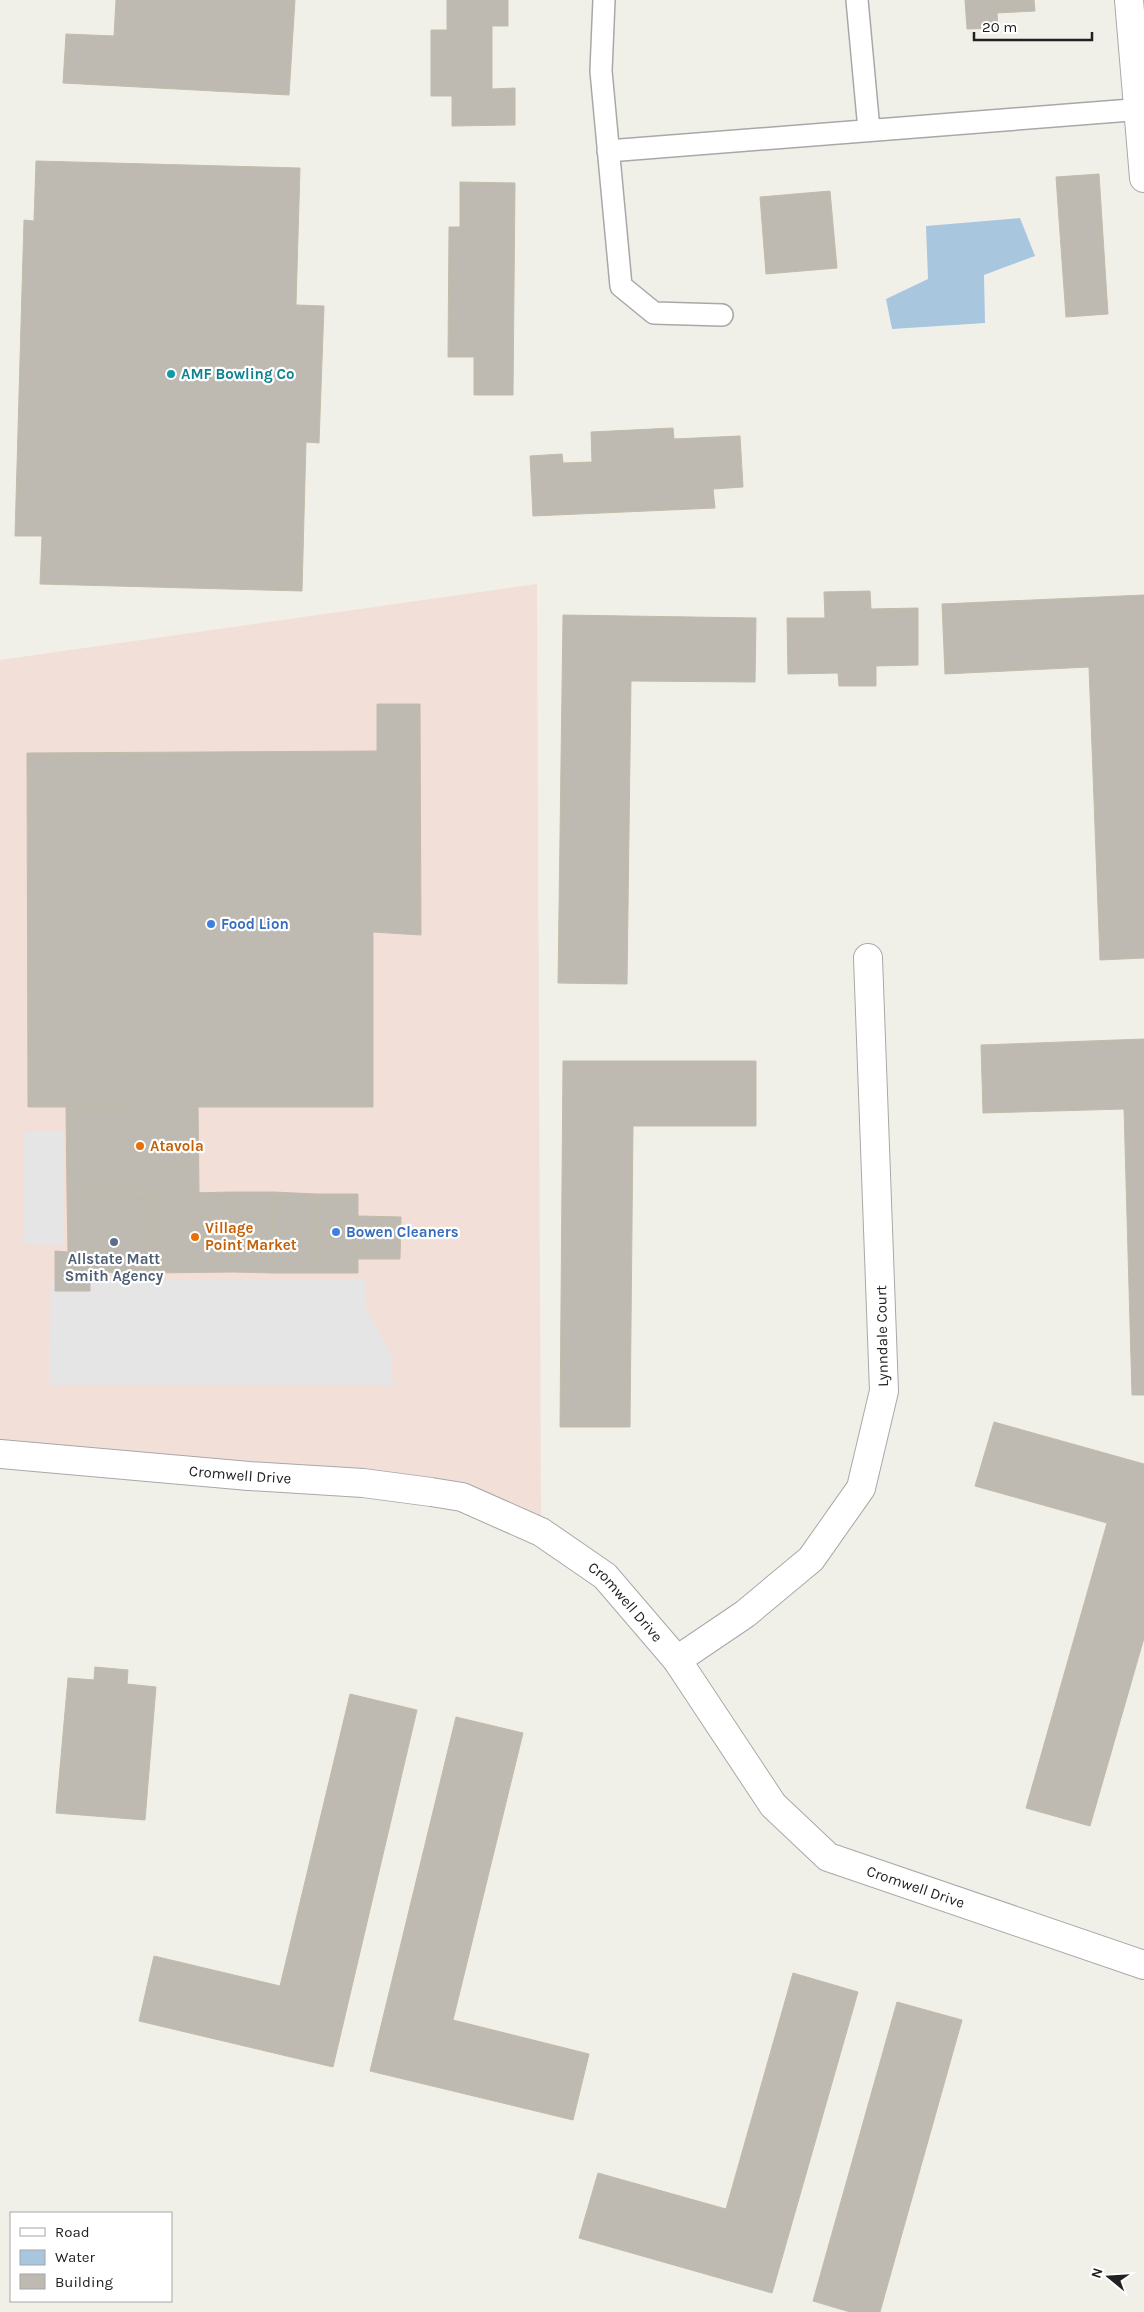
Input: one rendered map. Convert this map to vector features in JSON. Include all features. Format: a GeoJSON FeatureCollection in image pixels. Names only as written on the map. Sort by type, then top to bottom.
{"type":"FeatureCollection","features":[{"type":"Feature","properties":{"kind":"street"},"geometry":{"type":"LineString","coordinates":[[1130,0],[1144,178]]}},
{"type":"Feature","properties":{"kind":"street","name":"Lynndale Court"},"geometry":{"type":"LineString","coordinates":[[677,1660],[745,1614],[811,1559],[861,1488],[884,1391],[868,958]]}},
{"type":"Feature","properties":{"kind":"street","name":"Cromwell Drive"},"geometry":{"type":"LineString","coordinates":[[0,1454],[249,1476],[364,1483],[462,1497],[541,1532],[606,1576],[677,1660],[773,1805],[828,1857],[1144,1965]]}},
{"type":"Feature","properties":{"kind":"lane"},"geometry":{"type":"LineString","coordinates":[[604,0],[601,71],[621,286],[654,312],[722,315]]}},
{"type":"Feature","properties":{"kind":"lane"},"geometry":{"type":"LineString","coordinates":[[857,0],[869,130]]}},
{"type":"Feature","properties":{"kind":"lane"},"geometry":{"type":"LineString","coordinates":[[608,151],[1140,109]]}},
{"type":"Feature","properties":{"kind":"shaded area"},"geometry":{"type":"Polygon","coordinates":[[[537,584],[541,1532],[462,1497],[0,1454],[0,660],[537,584]]]}},
{"type":"Feature","properties":{"kind":"shaded area"},"geometry":{"type":"Polygon","coordinates":[[[63,1131],[64,1245],[24,1244],[23,1132],[63,1131]]]}},
{"type":"Feature","properties":{"kind":"shaded area"},"geometry":{"type":"Polygon","coordinates":[[[366,1279],[366,1309],[391,1353],[393,1385],[49,1386],[51,1281],[366,1279]]]}},
{"type":"Feature","properties":{"kind":"water"},"geometry":{"type":"Polygon","coordinates":[[[1020,218],[1035,256],[984,275],[985,323],[892,329],[886,299],[928,279],[926,226],[1020,218]]]}},
{"type":"Feature","properties":{"kind":"building"},"geometry":{"type":"Polygon","coordinates":[[[116,0],[295,0],[289,95],[63,83],[66,34],[114,36],[116,0]]]}},
{"type":"Feature","properties":{"kind":"building"},"geometry":{"type":"Polygon","coordinates":[[[447,0],[508,0],[508,26],[492,26],[492,89],[515,88],[515,125],[452,126],[452,96],[431,96],[431,30],[447,30],[447,0]]]}},
{"type":"Feature","properties":{"kind":"building"},"geometry":{"type":"Polygon","coordinates":[[[965,0],[1034,0],[1035,11],[997,13],[998,28],[967,29],[965,0]]]}},
{"type":"Feature","properties":{"kind":"building","name":"AMF Bowling Co"},"geometry":{"type":"Polygon","coordinates":[[[36,161],[300,168],[296,305],[324,306],[319,443],[306,442],[302,591],[40,584],[42,536],[15,536],[24,220],[34,221],[36,161]]]}},
{"type":"Feature","properties":{"kind":"building"},"geometry":{"type":"Polygon","coordinates":[[[1099,174],[1108,314],[1066,317],[1056,177],[1099,174]]]}},
{"type":"Feature","properties":{"kind":"building"},"geometry":{"type":"Polygon","coordinates":[[[460,182],[515,183],[513,395],[474,395],[474,357],[448,357],[449,227],[460,227],[460,182]]]}},
{"type":"Feature","properties":{"kind":"building"},"geometry":{"type":"Polygon","coordinates":[[[830,191],[837,268],[766,274],[760,197],[830,191]]]}},
{"type":"Feature","properties":{"kind":"building"},"geometry":{"type":"Polygon","coordinates":[[[673,428],[674,439],[740,436],[743,487],[713,489],[715,508],[533,516],[530,456],[562,454],[563,463],[592,462],[591,432],[673,428]]]}},
{"type":"Feature","properties":{"kind":"building"},"geometry":{"type":"Polygon","coordinates":[[[870,591],[871,609],[918,608],[918,665],[876,666],[876,686],[839,686],[838,673],[788,674],[787,618],[825,618],[824,592],[870,591]]]}},
{"type":"Feature","properties":{"kind":"building"},"geometry":{"type":"Polygon","coordinates":[[[1144,595],[1144,958],[1100,960],[1089,667],[945,674],[942,604],[1144,595]]]}},
{"type":"Feature","properties":{"kind":"building"},"geometry":{"type":"Polygon","coordinates":[[[563,615],[756,618],[755,682],[631,681],[627,984],[558,983],[563,615]]]}},
{"type":"Feature","properties":{"kind":"building"},"geometry":{"type":"Polygon","coordinates":[[[377,704],[420,704],[421,935],[373,932],[373,1107],[28,1107],[27,753],[377,751],[377,704]]]}},
{"type":"Feature","properties":{"kind":"building"},"geometry":{"type":"Polygon","coordinates":[[[1144,1039],[1144,1395],[1132,1395],[1124,1109],[983,1113],[981,1045],[1144,1039]]]}},
{"type":"Feature","properties":{"kind":"building"},"geometry":{"type":"Polygon","coordinates":[[[563,1061],[756,1061],[756,1126],[633,1126],[630,1427],[560,1427],[563,1061]]]}},
{"type":"Feature","properties":{"kind":"building"},"geometry":{"type":"Polygon","coordinates":[[[198,1105],[199,1193],[67,1195],[66,1107],[198,1105]]]}},
{"type":"Feature","properties":{"kind":"building"},"geometry":{"type":"Polygon","coordinates":[[[232,1192],[233,1272],[149,1273],[148,1194],[232,1192]]]}},
{"type":"Feature","properties":{"kind":"building"},"geometry":{"type":"Polygon","coordinates":[[[232,1192],[273,1192],[272,1273],[233,1272],[232,1192]]]}},
{"type":"Feature","properties":{"kind":"building"},"geometry":{"type":"Polygon","coordinates":[[[273,1192],[317,1194],[316,1273],[272,1273],[273,1192]]]}},
{"type":"Feature","properties":{"kind":"building"},"geometry":{"type":"Polygon","coordinates":[[[148,1194],[149,1273],[90,1272],[68,1252],[67,1195],[148,1194]]]}},
{"type":"Feature","properties":{"kind":"building"},"geometry":{"type":"Polygon","coordinates":[[[148,1194],[164,1194],[164,1273],[149,1273],[148,1194]]]}},
{"type":"Feature","properties":{"kind":"building"},"geometry":{"type":"Polygon","coordinates":[[[317,1194],[358,1194],[358,1273],[316,1273],[317,1194]]]}},
{"type":"Feature","properties":{"kind":"building"},"geometry":{"type":"Polygon","coordinates":[[[358,1216],[401,1217],[400,1259],[358,1259],[358,1216]]]}},
{"type":"Feature","properties":{"kind":"building"},"geometry":{"type":"Polygon","coordinates":[[[55,1251],[68,1252],[90,1272],[90,1291],[55,1291],[55,1251]]]}},
{"type":"Feature","properties":{"kind":"building"},"geometry":{"type":"Polygon","coordinates":[[[994,1422],[1144,1464],[1144,1638],[1090,1826],[1026,1808],[1107,1523],[975,1486],[994,1422]]]}},
{"type":"Feature","properties":{"kind":"building"},"geometry":{"type":"Polygon","coordinates":[[[95,1667],[128,1670],[127,1684],[156,1687],[145,1820],[56,1813],[68,1678],[94,1680],[95,1667]]]}},
{"type":"Feature","properties":{"kind":"building"},"geometry":{"type":"Polygon","coordinates":[[[350,1694],[417,1710],[333,2067],[139,2021],[154,1956],[280,1986],[350,1694]]]}},
{"type":"Feature","properties":{"kind":"building"},"geometry":{"type":"Polygon","coordinates":[[[456,1717],[523,1733],[453,2020],[589,2054],[573,2120],[370,2071],[456,1717]]]}},
{"type":"Feature","properties":{"kind":"building"},"geometry":{"type":"Polygon","coordinates":[[[793,1973],[858,1992],[772,2293],[579,2238],[598,2173],[726,2209],[793,1973]]]}},
{"type":"Feature","properties":{"kind":"building"},"geometry":{"type":"Polygon","coordinates":[[[897,2002],[962,2020],[880,2312],[850,2312],[813,2301],[897,2002]]]}},
{"type":"Feature","properties":{"kind":"place","name":"AMF Bowling Co"},"geometry":{"type":"Point","coordinates":[171,374]}},
{"type":"Feature","properties":{"kind":"place","name":"Food Lion"},"geometry":{"type":"Point","coordinates":[211,924]}},
{"type":"Feature","properties":{"kind":"place","name":"Atavola"},"geometry":{"type":"Point","coordinates":[140,1146]}},
{"type":"Feature","properties":{"kind":"place","name":"Bowen Cleaners"},"geometry":{"type":"Point","coordinates":[336,1232]}},
{"type":"Feature","properties":{"kind":"place","name":"Village Point Market"},"geometry":{"type":"Point","coordinates":[195,1237]}},
{"type":"Feature","properties":{"kind":"place","name":"Allstate Matt Smith Agency"},"geometry":{"type":"Point","coordinates":[114,1242]}}]}
